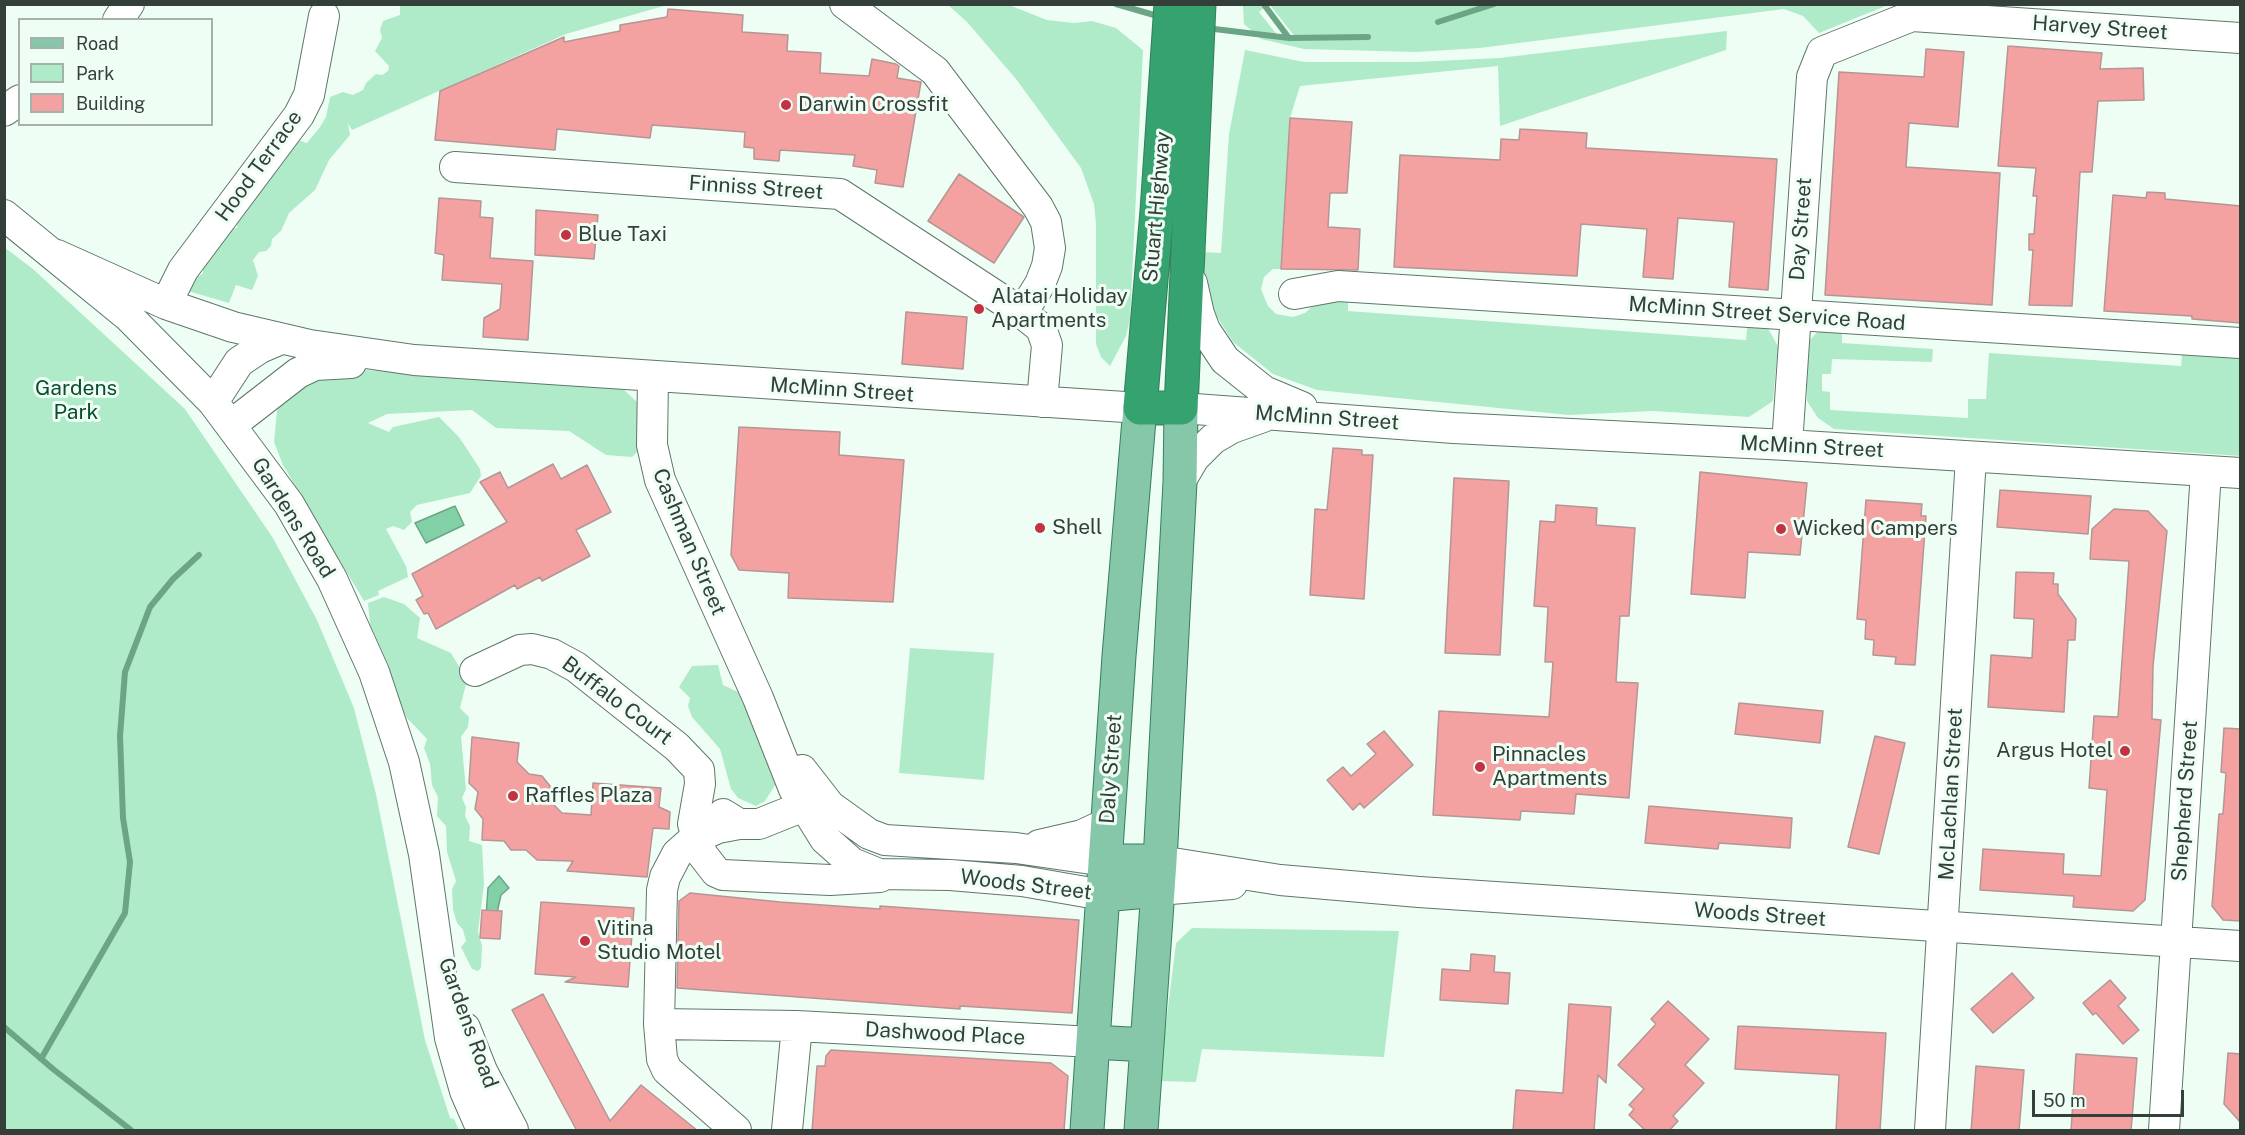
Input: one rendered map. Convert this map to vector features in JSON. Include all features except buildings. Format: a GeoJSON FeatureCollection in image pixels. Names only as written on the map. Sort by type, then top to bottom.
{"type":"FeatureCollection","features":[{"type":"Feature","properties":{"kind":"highway","name":"Stuart Highway"},"geometry":{"type":"LineString","coordinates":[[1140,408],[1189,5]]}},
{"type":"Feature","properties":{"kind":"highway","name":"Stuart Highway"},"geometry":{"type":"LineString","coordinates":[[1181,69],[1186,241],[1181,408]]}},
{"type":"Feature","properties":{"kind":"highway","name":"McMinn Street"},"geometry":{"type":"LineString","coordinates":[[1140,408],[1181,408]]}},
{"type":"Feature","properties":{"kind":"main road","name":"Daly Street"},"geometry":{"type":"LineString","coordinates":[[1087,1131],[1106,824],[1140,408]]}},
{"type":"Feature","properties":{"kind":"main road"},"geometry":{"type":"LineString","coordinates":[[1140,1128],[1159,876],[1180,482],[1181,408]]}},
{"type":"Feature","properties":{"kind":"main road"},"geometry":{"type":"LineString","coordinates":[[1105,861],[1159,876]]}},
{"type":"Feature","properties":{"kind":"main road"},"geometry":{"type":"LineString","coordinates":[[1103,895],[1159,876]]}},
{"type":"Feature","properties":{"kind":"main road"},"geometry":{"type":"LineString","coordinates":[[1093,1042],[1147,1045]]}},
{"type":"Feature","properties":{"kind":"street"},"geometry":{"type":"LineString","coordinates":[[119,18],[129,4]]}},
{"type":"Feature","properties":{"kind":"street"},"geometry":{"type":"LineString","coordinates":[[845,4],[935,71],[1038,207],[1050,235],[1047,267],[1040,284],[1022,313]]}},
{"type":"Feature","properties":{"kind":"street","name":"Hood Terrace"},"geometry":{"type":"LineString","coordinates":[[166,304],[183,270],[299,115],[309,95],[324,16]]}},
{"type":"Feature","properties":{"kind":"street","name":"Harvey Street"},"geometry":{"type":"LineString","coordinates":[[1822,52],[1912,16],[2241,38]]}},
{"type":"Feature","properties":{"kind":"street","name":"Day Street"},"geometry":{"type":"LineString","coordinates":[[1787,445],[1812,76],[1822,52]]}},
{"type":"Feature","properties":{"kind":"street"},"geometry":{"type":"LineString","coordinates":[[4,111],[18,101]]}},
{"type":"Feature","properties":{"kind":"street","name":"Finniss Street"},"geometry":{"type":"LineString","coordinates":[[455,167],[840,194],[1022,313],[1041,328],[1047,345],[1042,402]]}},
{"type":"Feature","properties":{"kind":"street","name":"Gardens Road"},"geometry":{"type":"LineString","coordinates":[[4,215],[57,255],[128,316],[213,402],[289,504],[355,626],[377,681],[404,762],[416,811],[433,912],[450,1038],[465,1091],[482,1131]]}},
{"type":"Feature","properties":{"kind":"street"},"geometry":{"type":"LineString","coordinates":[[1186,241],[1199,314],[1212,343],[1225,360],[1248,380],[1286,401],[1356,419]]}},
{"type":"Feature","properties":{"kind":"street"},"geometry":{"type":"LineString","coordinates":[[57,255],[166,304],[233,327],[281,339],[414,360]]}},
{"type":"Feature","properties":{"kind":"street","name":"McMinn Street Service Road"},"geometry":{"type":"LineString","coordinates":[[1294,294],[1338,286],[2241,343]]}},
{"type":"Feature","properties":{"kind":"street"},"geometry":{"type":"LineString","coordinates":[[213,402],[239,362],[260,348],[281,339]]}},
{"type":"Feature","properties":{"kind":"street"},"geometry":{"type":"LineString","coordinates":[[231,425],[307,368],[330,364],[414,360]]}},
{"type":"Feature","properties":{"kind":"street","name":"McMinn Street"},"geometry":{"type":"LineString","coordinates":[[414,360],[653,378],[1140,408]]}},
{"type":"Feature","properties":{"kind":"street","name":"Cashman Street"},"geometry":{"type":"LineString","coordinates":[[653,378],[652,446],[660,480],[758,698],[817,806]]}},
{"type":"Feature","properties":{"kind":"street","name":"McMinn Street"},"geometry":{"type":"LineString","coordinates":[[1181,408],[1277,413],[1454,428],[1787,445],[2241,473]]}},
{"type":"Feature","properties":{"kind":"street"},"geometry":{"type":"LineString","coordinates":[[1180,482],[1194,458],[1213,439],[1248,421],[1277,413]]}},
{"type":"Feature","properties":{"kind":"street","name":"McLachlan Street"},"geometry":{"type":"LineString","coordinates":[[1930,1131],[1971,457]]}},
{"type":"Feature","properties":{"kind":"street","name":"Shepherd Street"},"geometry":{"type":"LineString","coordinates":[[2164,1131],[2206,471]]}},
{"type":"Feature","properties":{"kind":"street","name":"Buffalo Court"},"geometry":{"type":"LineString","coordinates":[[475,671],[520,650],[532,649],[552,654],[576,667],[694,763],[705,775],[718,809],[739,824]]}},
{"type":"Feature","properties":{"kind":"street"},"geometry":{"type":"LineString","coordinates":[[694,763],[700,784],[693,815],[695,838],[710,867],[723,875]]}},
{"type":"Feature","properties":{"kind":"street"},"geometry":{"type":"LineString","coordinates":[[735,1131],[666,1070],[662,1059],[659,1024],[662,890],[665,877],[677,854],[695,838],[718,828],[768,822],[817,806]]}},
{"type":"Feature","properties":{"kind":"street","name":"Woods Street"},"geometry":{"type":"LineString","coordinates":[[817,806],[869,834],[898,842],[1016,848],[1105,861]]}},
{"type":"Feature","properties":{"kind":"street","name":"Woods Street"},"geometry":{"type":"LineString","coordinates":[[817,806],[825,839],[852,863],[867,870],[890,876],[950,875],[1022,881],[1103,895]]}},
{"type":"Feature","properties":{"kind":"street","name":"Woods Street"},"geometry":{"type":"LineString","coordinates":[[1016,848],[1072,838],[1106,824]]}},
{"type":"Feature","properties":{"kind":"street"},"geometry":{"type":"LineString","coordinates":[[852,863],[869,834]]}},
{"type":"Feature","properties":{"kind":"street","name":"Woods Street"},"geometry":{"type":"LineString","coordinates":[[950,875],[952,845]]}},
{"type":"Feature","properties":{"kind":"street"},"geometry":{"type":"LineString","coordinates":[[665,877],[723,875],[837,880],[890,876]]}},
{"type":"Feature","properties":{"kind":"street","name":"Woods Street"},"geometry":{"type":"LineString","coordinates":[[1159,876],[1280,880],[2241,946]]}},
{"type":"Feature","properties":{"kind":"street","name":"Gardens Road"},"geometry":{"type":"LineString","coordinates":[[433,912],[447,971],[471,1046],[497,1103],[513,1131]]}},
{"type":"Feature","properties":{"kind":"street","name":"Dashwood Place"},"geometry":{"type":"LineString","coordinates":[[659,1024],[797,1026],[1093,1042]]}},
{"type":"Feature","properties":{"kind":"street"},"geometry":{"type":"LineString","coordinates":[[787,1131],[797,1026]]}},
{"type":"Feature","properties":{"kind":"green space"},"geometry":{"type":"Polygon","coordinates":[[[400,5],[667,5],[566,34],[352,130],[348,123],[350,135],[329,160],[315,190],[289,213],[281,231],[272,239],[271,246],[266,251],[259,252],[253,260],[258,276],[252,290],[236,285],[229,303],[181,289],[190,266],[199,276],[203,273],[203,258],[222,229],[237,228],[237,220],[244,215],[241,212],[294,139],[307,143],[320,127],[326,117],[330,97],[343,92],[353,95],[363,90],[366,83],[376,74],[382,75],[388,71],[389,66],[375,51],[382,38],[380,30],[383,21],[400,15],[400,5]]]}},
{"type":"Feature","properties":{"kind":"green space"},"geometry":{"type":"Polygon","coordinates":[[[948,5],[1009,5],[1047,20],[1074,23],[1092,21],[1116,28],[1143,50],[1130,319],[1126,336],[1110,366],[1101,357],[1096,344],[1096,224],[1094,204],[1081,168],[1016,79],[967,22],[948,5]]]}},
{"type":"Feature","properties":{"kind":"green space"},"geometry":{"type":"Polygon","coordinates":[[[1243,5],[1267,5],[1259,12],[1279,37],[1296,38],[1270,5],[1888,5],[1819,33],[1803,16],[1784,9],[1480,48],[1416,52],[1304,49],[1261,39],[1244,24],[1243,5]]]}},
{"type":"Feature","properties":{"kind":"green space"},"geometry":{"type":"Polygon","coordinates":[[[1727,31],[1726,50],[1500,126],[1498,66],[1300,86],[1290,118],[1281,269],[1273,269],[1264,277],[1261,289],[1268,306],[1276,314],[1293,317],[1305,313],[1318,301],[1348,295],[1348,311],[1746,340],[1748,320],[1767,327],[1778,346],[1773,401],[1749,417],[1653,411],[1569,415],[1317,390],[1273,374],[1233,342],[1210,306],[1202,252],[1221,253],[1229,134],[1245,50],[1304,62],[1415,62],[1499,58],[1727,31]]]}},
{"type":"Feature","properties":{"kind":"green space","name":"Gardens Park"},"geometry":{"type":"Polygon","coordinates":[[[4,247],[33,269],[185,409],[273,538],[317,620],[354,708],[376,794],[425,1040],[450,1118],[454,1119],[459,1130],[5,1130],[4,247]]]}},
{"type":"Feature","properties":{"kind":"green space"},"geometry":{"type":"Polygon","coordinates":[[[1842,325],[1842,343],[1933,349],[1932,362],[1832,359],[1831,374],[1822,374],[1822,391],[1830,392],[1830,410],[1968,418],[1968,399],[1986,399],[1989,353],[2181,366],[2183,346],[2240,351],[2240,456],[1834,429],[1818,418],[1807,401],[1807,355],[1810,340],[1822,327],[1842,325]]]}},
{"type":"Feature","properties":{"kind":"green space"},"geometry":{"type":"Polygon","coordinates":[[[335,368],[621,387],[637,402],[638,451],[632,457],[606,455],[569,431],[496,428],[472,410],[387,414],[368,423],[389,432],[393,427],[439,417],[459,437],[480,469],[481,476],[470,493],[417,505],[410,512],[412,522],[404,530],[393,526],[386,529],[406,566],[408,577],[378,591],[379,595],[364,601],[283,465],[274,442],[277,411],[284,393],[335,368]]]}},
{"type":"Feature","properties":{"kind":"green space"},"geometry":{"type":"Polygon","coordinates":[[[384,597],[404,604],[420,618],[417,638],[451,653],[467,680],[460,708],[469,717],[468,727],[461,737],[466,789],[462,798],[466,807],[465,816],[470,826],[469,841],[482,845],[484,884],[478,932],[482,946],[481,968],[478,971],[472,969],[461,947],[466,941],[453,910],[452,889],[456,881],[447,852],[446,826],[437,816],[438,797],[432,785],[430,764],[424,748],[427,739],[407,718],[401,707],[390,678],[389,666],[370,624],[368,603],[384,597]]]}},
{"type":"Feature","properties":{"kind":"green space"},"geometry":{"type":"Polygon","coordinates":[[[910,648],[994,653],[984,780],[899,773],[910,648]]]}},
{"type":"Feature","properties":{"kind":"green space"},"geometry":{"type":"Polygon","coordinates":[[[718,665],[723,685],[747,696],[755,733],[771,754],[777,782],[765,801],[756,806],[738,798],[731,789],[720,749],[692,717],[688,706],[690,698],[679,687],[692,666],[718,665]]]}},
{"type":"Feature","properties":{"kind":"green space"},"geometry":{"type":"Polygon","coordinates":[[[1192,928],[1399,931],[1384,1057],[1202,1049],[1196,1082],[1159,1081],[1176,943],[1192,928]]]}},
{"type":"Feature","properties":{"kind":"shaded area"},"geometry":{"type":"Polygon","coordinates":[[[455,506],[464,525],[426,543],[415,523],[455,506]]]}},
{"type":"Feature","properties":{"kind":"shaded area"},"geometry":{"type":"Polygon","coordinates":[[[499,876],[509,888],[501,895],[496,917],[486,917],[488,888],[499,876]]]}},
{"type":"Feature","properties":{"kind":"waterway"},"geometry":{"type":"LineString","coordinates":[[1116,4],[1161,17]]}},
{"type":"Feature","properties":{"kind":"waterway"},"geometry":{"type":"LineString","coordinates":[[1438,22],[1494,4]]}},
{"type":"Feature","properties":{"kind":"waterway"},"geometry":{"type":"LineString","coordinates":[[1265,6],[1289,38]]}},
{"type":"Feature","properties":{"kind":"waterway"},"geometry":{"type":"LineString","coordinates":[[1206,28],[1289,38],[1368,37]]}},
{"type":"Feature","properties":{"kind":"waterway"},"geometry":{"type":"LineString","coordinates":[[41,1059],[125,913],[130,862],[123,818],[120,736],[125,672],[150,607],[173,579],[199,555]]}},
{"type":"Feature","properties":{"kind":"waterway"},"geometry":{"type":"LineString","coordinates":[[4,1027],[131,1130]]}},
{"type":"Feature","properties":{"kind":"place","name":"Darwin Crossfit"},"geometry":{"type":"Point","coordinates":[786,105]}},
{"type":"Feature","properties":{"kind":"place","name":"Blue Taxi"},"geometry":{"type":"Point","coordinates":[566,235]}},
{"type":"Feature","properties":{"kind":"place","name":"Alatai Holiday Apartments"},"geometry":{"type":"Point","coordinates":[979,309]}},
{"type":"Feature","properties":{"kind":"place","name":"Shell"},"geometry":{"type":"Point","coordinates":[1040,528]}},
{"type":"Feature","properties":{"kind":"place","name":"Wicked Campers"},"geometry":{"type":"Point","coordinates":[1781,529]}},
{"type":"Feature","properties":{"kind":"place","name":"Argus Hotel"},"geometry":{"type":"Point","coordinates":[2125,751]}},
{"type":"Feature","properties":{"kind":"place","name":"Pinnacles Apartments"},"geometry":{"type":"Point","coordinates":[1480,767]}},
{"type":"Feature","properties":{"kind":"place","name":"Raffles Plaza"},"geometry":{"type":"Point","coordinates":[513,796]}},
{"type":"Feature","properties":{"kind":"place","name":"Vitina Studio Motel"},"geometry":{"type":"Point","coordinates":[585,941]}}]}
